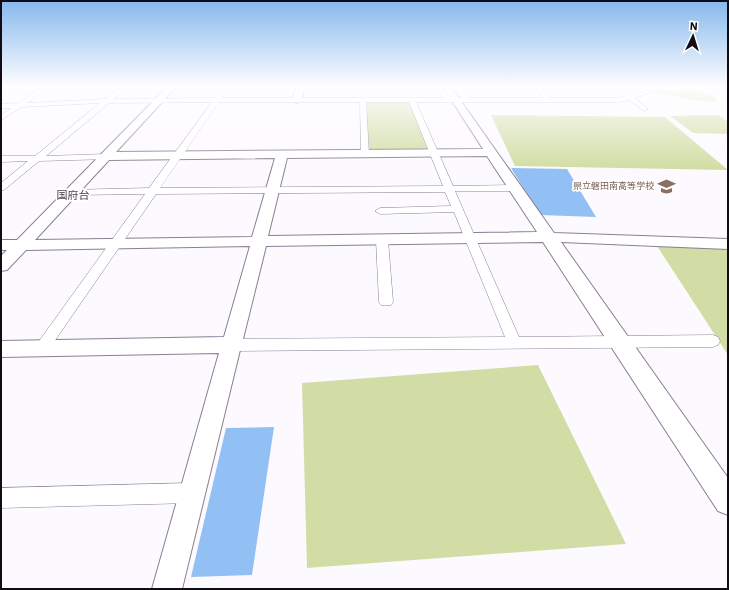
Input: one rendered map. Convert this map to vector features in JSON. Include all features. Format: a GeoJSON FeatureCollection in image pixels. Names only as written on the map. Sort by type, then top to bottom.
{"type":"FeatureCollection","features":[{"type":"Feature","properties":{"kind":"street"},"geometry":{"type":"LineString","coordinates":[[1,188],[90,115]]}},
{"type":"Feature","properties":{"kind":"street"},"geometry":{"type":"LineString","coordinates":[[1,266],[145,115]]}},
{"type":"Feature","properties":{"kind":"street"},"geometry":{"type":"LineString","coordinates":[[42,348],[206,115]]}},
{"type":"Feature","properties":{"kind":"street"},"geometry":{"type":"LineString","coordinates":[[364,115],[365,154]]}},
{"type":"Feature","properties":{"kind":"street"},"geometry":{"type":"LineString","coordinates":[[418,115],[514,342]]}},
{"type":"Feature","properties":{"kind":"street"},"geometry":{"type":"LineString","coordinates":[[468,115],[548,237],[728,501]]}},
{"type":"Feature","properties":{"kind":"street"},"geometry":{"type":"LineString","coordinates":[[1,159],[178,154],[493,152]]}},
{"type":"Feature","properties":{"kind":"street"},"geometry":{"type":"LineString","coordinates":[[167,589],[191,493],[233,345],[282,154]]}},
{"type":"Feature","properties":{"kind":"street"},"geometry":{"type":"LineString","coordinates":[[71,192],[516,188]]}},
{"type":"Feature","properties":{"kind":"street"},"geometry":{"type":"LineString","coordinates":[[380,211],[458,209]]}},
{"type":"Feature","properties":{"kind":"street"},"geometry":{"type":"LineString","coordinates":[[1,245],[548,237],[728,244]]}},
{"type":"Feature","properties":{"kind":"street"},"geometry":{"type":"LineString","coordinates":[[382,240],[386,302]]}},
{"type":"Feature","properties":{"kind":"street"},"geometry":{"type":"LineString","coordinates":[[1,349],[233,345],[713,341]]}},
{"type":"Feature","properties":{"kind":"street"},"geometry":{"type":"LineString","coordinates":[[1,498],[191,493]]}},
{"type":"Feature","properties":{"kind":"green space"},"geometry":{"type":"Polygon","coordinates":[[[367,115],[414,115],[428,150],[368,149],[367,115]]]}},
{"type":"Feature","properties":{"kind":"green space"},"geometry":{"type":"Polygon","coordinates":[[[491,115],[665,117],[728,170],[515,166],[491,115]]]}},
{"type":"Feature","properties":{"kind":"green space"},"geometry":{"type":"Polygon","coordinates":[[[718,115],[728,122],[728,134],[693,133],[670,116],[718,115]]]}},
{"type":"Feature","properties":{"kind":"green space"},"geometry":{"type":"Polygon","coordinates":[[[657,246],[728,248],[728,355],[659,249],[657,246]]]}},
{"type":"Feature","properties":{"kind":"green space"},"geometry":{"type":"Polygon","coordinates":[[[538,365],[626,544],[307,568],[302,383],[538,365]]]}},
{"type":"Feature","properties":{"kind":"water"},"geometry":{"type":"Polygon","coordinates":[[[511,168],[567,169],[596,217],[540,215],[511,168]]]}},
{"type":"Feature","properties":{"kind":"water"},"geometry":{"type":"Polygon","coordinates":[[[274,427],[252,575],[191,577],[226,428],[274,427]]]}},
{"type":"Feature","properties":{"kind":"place","name":"県立磐田南高等学校"},"geometry":{"type":"Point","coordinates":[667,186]}},
{"type":"Feature","properties":{"kind":"district","name":"国府台"},"geometry":{"type":"Point","coordinates":[73,195]}}]}
